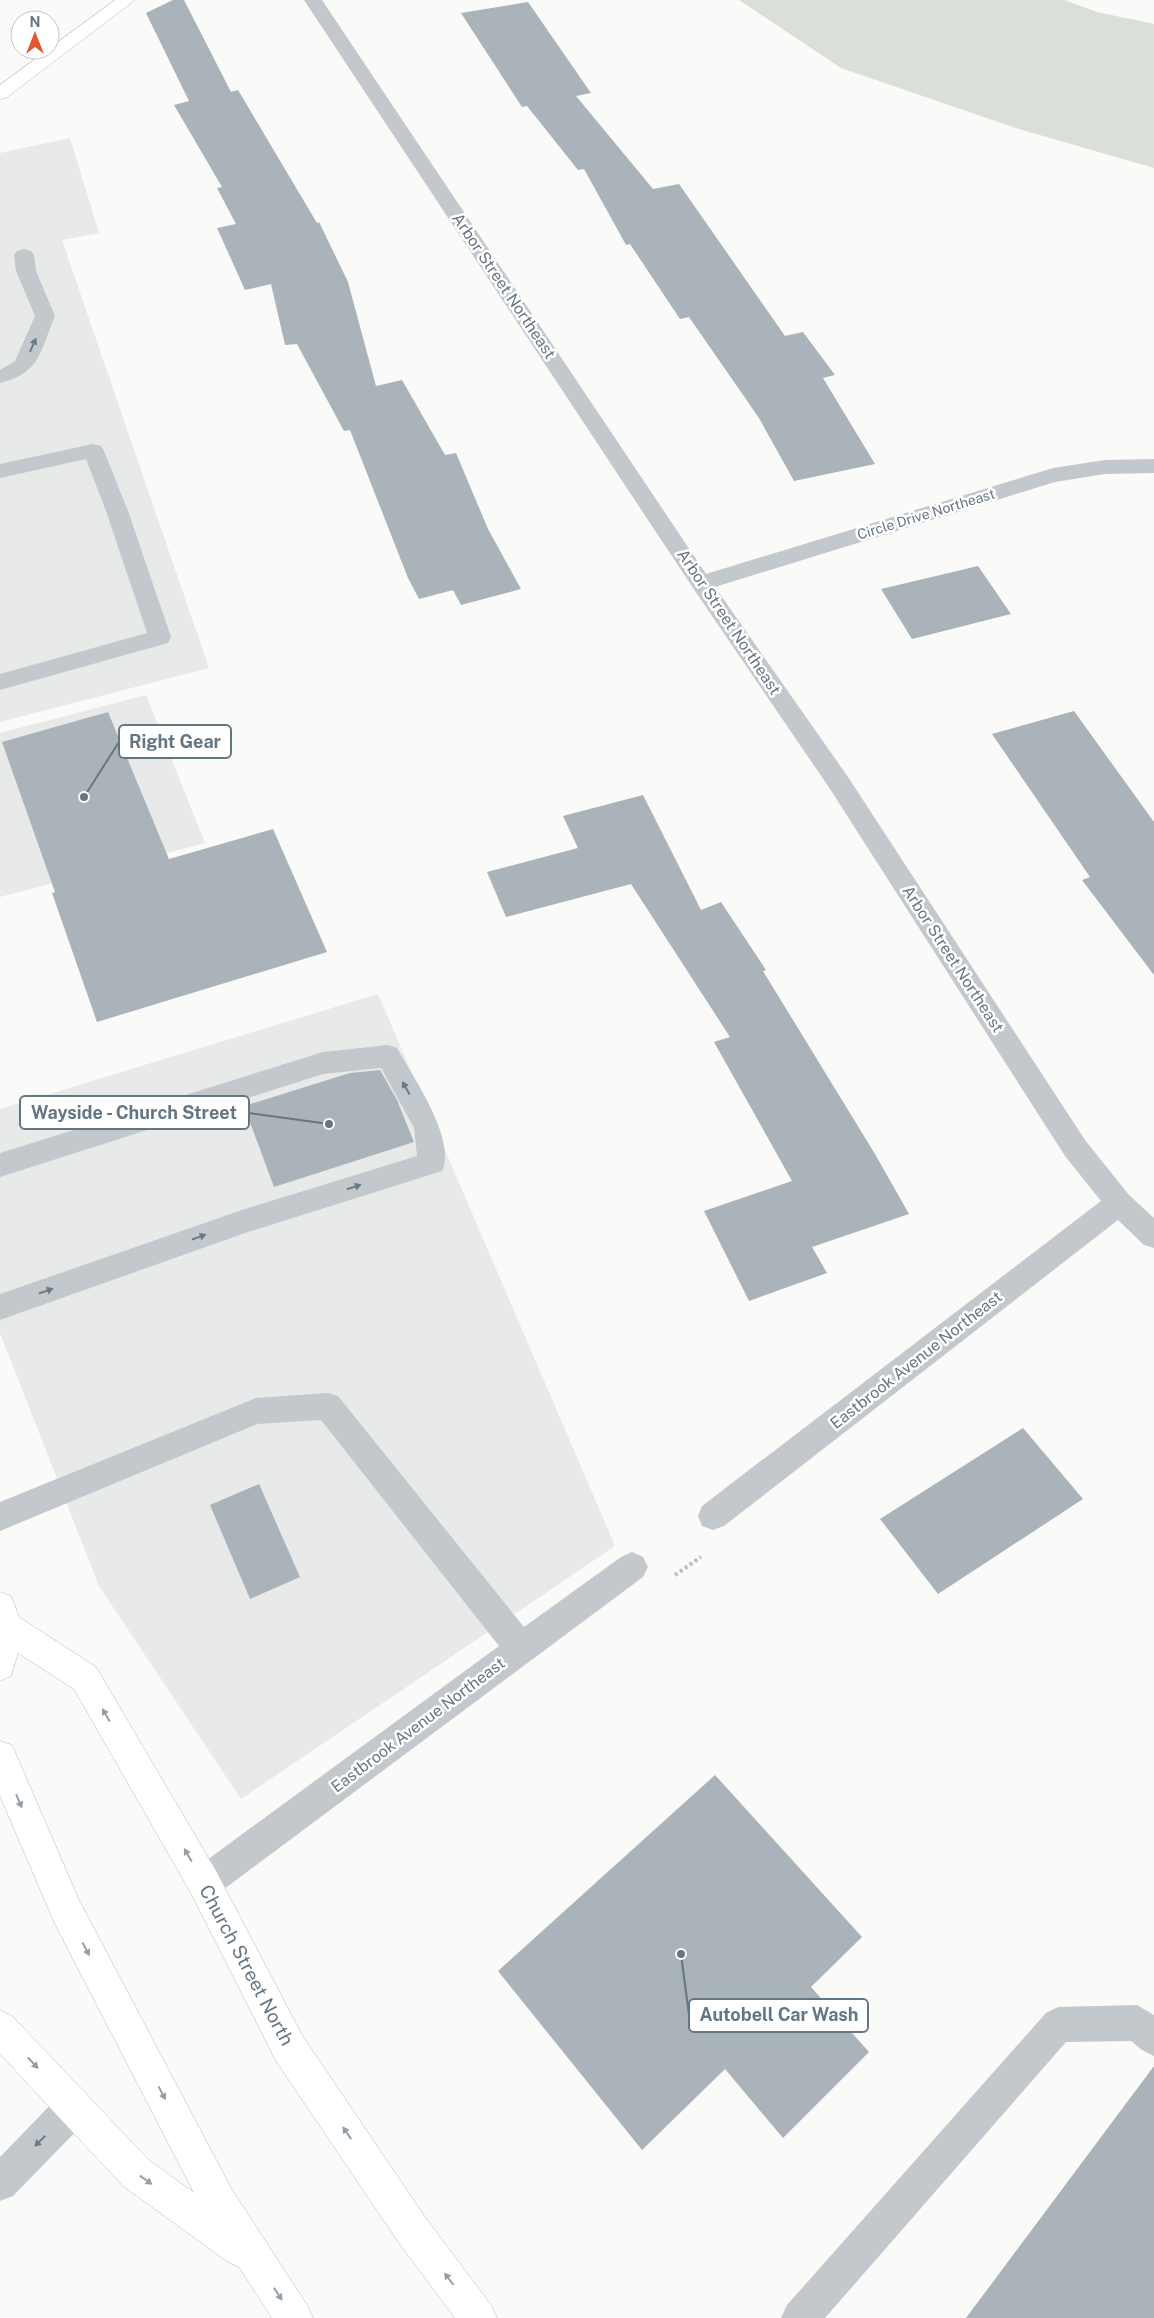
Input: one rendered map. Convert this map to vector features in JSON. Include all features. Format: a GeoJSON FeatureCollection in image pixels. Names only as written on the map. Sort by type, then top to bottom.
{"type":"FeatureCollection","features":[{"type":"Feature","properties":{"kind":"main road"},"geometry":{"type":"LineString","coordinates":[[0,94],[126,0]]}},
{"type":"Feature","properties":{"kind":"main road","name":"Church Street North"},"geometry":{"type":"LineString","coordinates":[[0,1665],[2,1621]]}},
{"type":"Feature","properties":{"kind":"main road","name":"Church Street North"},"geometry":{"type":"LineString","coordinates":[[2,1621],[85,1678],[204,1883],[289,2048],[412,2230],[478,2318]]}},
{"type":"Feature","properties":{"kind":"main road"},"geometry":{"type":"LineString","coordinates":[[0,1757],[67,1912],[218,2201],[294,2318]]}},
{"type":"Feature","properties":{"kind":"main road"},"geometry":{"type":"LineString","coordinates":[[0,2028],[136,2173],[255,2258]]}},
{"type":"Feature","properties":{"kind":"street","name":"Arbor Street Northeast"},"geometry":{"type":"LineString","coordinates":[[314,0],[701,583],[839,783],[1075,1148],[1119,1203],[1154,1236]]}},
{"type":"Feature","properties":{"kind":"street"},"geometry":{"type":"LineString","coordinates":[[0,377],[11,374],[24,365],[45,316],[26,271],[24,255]]}},
{"type":"Feature","properties":{"kind":"street"},"geometry":{"type":"LineString","coordinates":[[0,471],[93,451],[117,511],[160,637],[0,682]]}},
{"type":"Feature","properties":{"kind":"street","name":"Circle Drive Northeast"},"geometry":{"type":"LineString","coordinates":[[701,583],[1053,475],[1105,467],[1154,466]]}},
{"type":"Feature","properties":{"kind":"street"},"geometry":{"type":"LineString","coordinates":[[0,1165],[323,1063],[388,1056],[427,1126],[432,1163],[245,1221],[0,1307]]}},
{"type":"Feature","properties":{"kind":"street","name":"Eastbrook Avenue Northeast"},"geometry":{"type":"LineString","coordinates":[[713,1516],[1119,1203]]}},
{"type":"Feature","properties":{"kind":"street"},"geometry":{"type":"LineString","coordinates":[[0,1518],[256,1411],[328,1406],[521,1648]]}},
{"type":"Feature","properties":{"kind":"street","name":"Eastbrook Avenue Northeast"},"geometry":{"type":"LineString","coordinates":[[204,1883],[632,1567]]}},
{"type":"Feature","properties":{"kind":"street"},"geometry":{"type":"LineString","coordinates":[[800,2318],[1058,2025],[1137,2023],[1154,2038]]}},
{"type":"Feature","properties":{"kind":"street"},"geometry":{"type":"LineString","coordinates":[[0,2182],[74,2107]]}},
{"type":"Feature","properties":{"kind":"path"},"geometry":{"type":"LineString","coordinates":[[632,1567],[665,1582],[710,1550],[713,1516]]}},
{"type":"Feature","properties":{"kind":"shaded area"},"geometry":{"type":"Polygon","coordinates":[[[739,0],[1064,0],[1097,12],[1154,24],[1154,168],[1019,129],[841,68],[739,0]]]}},
{"type":"Feature","properties":{"kind":"shaded area"},"geometry":{"type":"Polygon","coordinates":[[[70,138],[99,233],[62,240],[209,668],[0,722],[0,153],[70,138]]]}},
{"type":"Feature","properties":{"kind":"shaded area"},"geometry":{"type":"Polygon","coordinates":[[[146,695],[205,843],[0,897],[0,733],[146,695]]]}},
{"type":"Feature","properties":{"kind":"shaded area"},"geometry":{"type":"Polygon","coordinates":[[[378,994],[615,1546],[241,1799],[99,1586],[0,1333],[0,1109],[378,994]]]}},
{"type":"Feature","properties":{"kind":"building"},"geometry":{"type":"Polygon","coordinates":[[[173,0],[184,0],[231,92],[238,90],[317,223],[319,222],[348,282],[376,386],[402,380],[445,455],[456,453],[488,529],[521,589],[461,605],[453,590],[419,599],[408,578],[350,430],[344,431],[297,344],[285,345],[271,284],[245,290],[217,228],[236,224],[217,188],[222,187],[174,105],[189,101],[146,13],[173,0]]]}},
{"type":"Feature","properties":{"kind":"building"},"geometry":{"type":"Polygon","coordinates":[[[528,2],[591,93],[576,96],[653,189],[679,184],[785,336],[803,332],[835,375],[823,378],[875,464],[794,481],[759,418],[689,317],[680,319],[630,244],[626,245],[584,169],[578,170],[527,106],[522,107],[461,13],[528,2]]]}},
{"type":"Feature","properties":{"kind":"building"},"geometry":{"type":"Polygon","coordinates":[[[978,566],[1011,614],[912,639],[881,589],[978,566]]]}},
{"type":"Feature","properties":{"kind":"building"},"geometry":{"type":"Polygon","coordinates":[[[1074,711],[1154,822],[1154,975],[1082,880],[1090,877],[992,734],[1074,711]]]}},
{"type":"Feature","properties":{"kind":"building"},"geometry":{"type":"Polygon","coordinates":[[[108,712],[169,859],[273,829],[327,952],[97,1022],[52,893],[55,892],[2,742],[108,712]]]}},
{"type":"Feature","properties":{"kind":"building"},"geometry":{"type":"Polygon","coordinates":[[[643,795],[701,910],[721,902],[766,970],[763,971],[875,1154],[909,1214],[812,1247],[827,1273],[749,1301],[704,1211],[792,1181],[714,1042],[730,1037],[631,884],[506,917],[487,872],[578,848],[563,816],[643,795]]]}},
{"type":"Feature","properties":{"kind":"building"},"geometry":{"type":"Polygon","coordinates":[[[380,1070],[397,1100],[414,1142],[274,1187],[244,1106],[350,1073],[380,1070]]]}},
{"type":"Feature","properties":{"kind":"building"},"geometry":{"type":"Polygon","coordinates":[[[1023,1428],[1083,1499],[938,1594],[880,1519],[1023,1428]]]}},
{"type":"Feature","properties":{"kind":"building"},"geometry":{"type":"Polygon","coordinates":[[[259,1484],[300,1577],[250,1599],[210,1505],[259,1484]]]}},
{"type":"Feature","properties":{"kind":"building"},"geometry":{"type":"Polygon","coordinates":[[[715,1775],[862,1937],[811,1987],[869,2052],[783,2138],[725,2069],[642,2150],[498,1971],[715,1775]]]}},
{"type":"Feature","properties":{"kind":"building"},"geometry":{"type":"Polygon","coordinates":[[[1154,2066],[1154,2318],[966,2318],[1154,2066]]]}},
{"type":"Feature","properties":{"kind":"place","name":"Right Gear"},"geometry":{"type":"Point","coordinates":[84,797]}},
{"type":"Feature","properties":{"kind":"place","name":"Wayside - Church Street"},"geometry":{"type":"Point","coordinates":[329,1124]}},
{"type":"Feature","properties":{"kind":"place","name":"Autobell Car Wash"},"geometry":{"type":"Point","coordinates":[681,1954]}}]}
